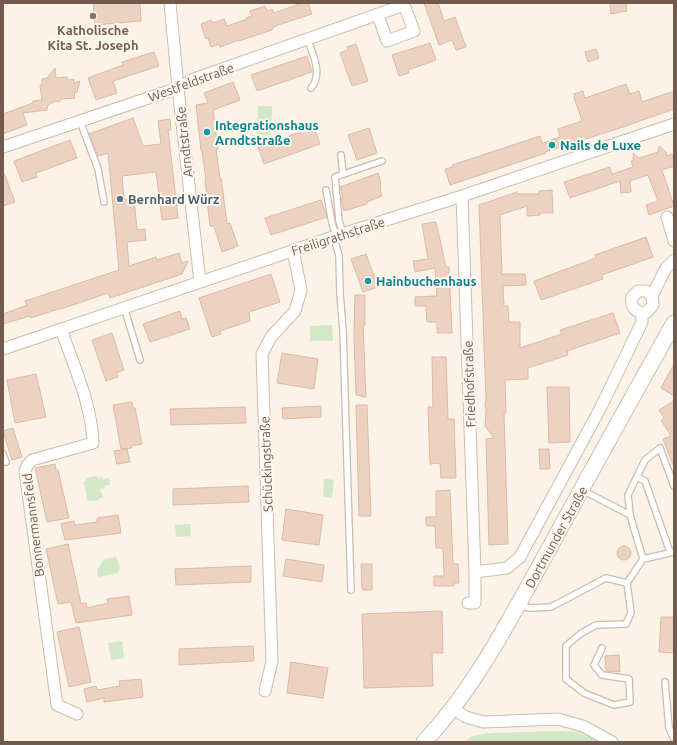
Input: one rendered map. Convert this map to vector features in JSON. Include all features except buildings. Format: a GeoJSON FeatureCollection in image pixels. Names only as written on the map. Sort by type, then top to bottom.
{"type":"FeatureCollection","features":[{"type":"Feature","properties":{"kind":"main road","name":"Dortmunder Straße"},"geometry":{"type":"LineString","coordinates":[[424,742],[453,709],[478,673],[582,490],[674,323]]}},
{"type":"Feature","properties":{"kind":"street","name":"Arndtstraße"},"geometry":{"type":"LineString","coordinates":[[170,3],[200,282]]}},
{"type":"Feature","properties":{"kind":"street"},"geometry":{"type":"LineString","coordinates":[[378,15],[387,41],[414,31],[404,5],[390,6]]}},
{"type":"Feature","properties":{"kind":"street","name":"Westfeldstraße"},"geometry":{"type":"LineString","coordinates":[[3,147],[178,88],[194,79],[378,15],[390,6]]}},
{"type":"Feature","properties":{"kind":"street","name":"Freiligrathstraße"},"geometry":{"type":"LineString","coordinates":[[3,349],[338,235],[462,196],[674,124]]}},
{"type":"Feature","properties":{"kind":"street","name":"Friedhofstraße"},"geometry":{"type":"LineString","coordinates":[[462,196],[475,572],[475,603],[468,603]]}},
{"type":"Feature","properties":{"kind":"street"},"geometry":{"type":"LineString","coordinates":[[667,217],[674,241]]}},
{"type":"Feature","properties":{"kind":"street","name":"Schückingstraße"},"geometry":{"type":"LineString","coordinates":[[265,691],[272,661],[262,354],[272,337],[295,311],[301,290],[294,250]]}},
{"type":"Feature","properties":{"kind":"street"},"geometry":{"type":"LineString","coordinates":[[642,313],[650,309],[653,305],[652,296],[666,268],[674,260]]}},
{"type":"Feature","properties":{"kind":"street"},"geometry":{"type":"LineString","coordinates":[[642,313],[638,312],[632,306],[632,297],[635,293],[642,290],[650,293],[652,296]]}},
{"type":"Feature","properties":{"kind":"street"},"geometry":{"type":"LineString","coordinates":[[475,572],[507,568],[520,557],[601,407],[642,322],[642,313]]}},
{"type":"Feature","properties":{"kind":"street","name":"Bonnermannsfeld"},"geometry":{"type":"LineString","coordinates":[[61,329],[91,420],[94,443],[32,460],[27,466],[24,480],[57,705],[77,714]]}},
{"type":"Feature","properties":{"kind":"street"},"geometry":{"type":"LineString","coordinates":[[453,709],[466,717],[483,722],[558,719],[583,726],[612,742]]}},
{"type":"Feature","properties":{"kind":"lane"},"geometry":{"type":"LineString","coordinates":[[308,40],[318,73],[315,84],[311,88]]}},
{"type":"Feature","properties":{"kind":"lane"},"geometry":{"type":"LineString","coordinates":[[80,121],[98,169],[104,202]]}},
{"type":"Feature","properties":{"kind":"lane"},"geometry":{"type":"LineString","coordinates":[[341,155],[343,174]]}},
{"type":"Feature","properties":{"kind":"lane"},"geometry":{"type":"LineString","coordinates":[[351,590],[344,331],[340,293],[339,222],[335,177],[382,161]]}},
{"type":"Feature","properties":{"kind":"lane"},"geometry":{"type":"LineString","coordinates":[[326,190],[332,223],[338,235]]}},
{"type":"Feature","properties":{"kind":"lane"},"geometry":{"type":"LineString","coordinates":[[124,307],[140,360]]}},
{"type":"Feature","properties":{"kind":"lane"},"geometry":{"type":"LineString","coordinates":[[643,559],[630,515],[628,495],[645,460],[660,448],[674,486]]}},
{"type":"Feature","properties":{"kind":"lane"},"geometry":{"type":"LineString","coordinates":[[3,454],[6,462]]}},
{"type":"Feature","properties":{"kind":"lane"},"geometry":{"type":"LineString","coordinates":[[602,648],[594,665],[602,675],[629,678],[630,702],[614,705],[584,693],[566,679],[566,646],[580,634],[596,625],[626,624],[631,613],[627,583],[643,559],[672,552],[645,481],[637,477]]}},
{"type":"Feature","properties":{"kind":"lane"},"geometry":{"type":"LineString","coordinates":[[582,490],[630,515]]}},
{"type":"Feature","properties":{"kind":"lane"},"geometry":{"type":"LineString","coordinates":[[517,606],[531,608],[551,607],[606,578],[627,583]]}},
{"type":"Feature","properties":{"kind":"lane"},"geometry":{"type":"LineString","coordinates":[[665,682],[669,728],[674,739]]}},
{"type":"Feature","properties":{"kind":"green space"},"geometry":{"type":"Polygon","coordinates":[[[258,106],[272,106],[271,135],[257,135],[258,106]]]}},
{"type":"Feature","properties":{"kind":"green space"},"geometry":{"type":"Polygon","coordinates":[[[332,325],[333,341],[310,341],[310,326],[332,325]]]}},
{"type":"Feature","properties":{"kind":"green space"},"geometry":{"type":"Polygon","coordinates":[[[97,476],[97,478],[102,477],[103,479],[109,478],[110,485],[104,486],[105,488],[100,489],[103,498],[99,498],[99,500],[87,501],[84,481],[86,481],[86,478],[97,476]]]}},
{"type":"Feature","properties":{"kind":"green space"},"geometry":{"type":"Polygon","coordinates":[[[324,479],[334,480],[332,498],[323,497],[324,479]]]}},
{"type":"Feature","properties":{"kind":"green space"},"geometry":{"type":"Polygon","coordinates":[[[190,524],[191,536],[176,537],[175,525],[190,524]]]}},
{"type":"Feature","properties":{"kind":"green space"},"geometry":{"type":"Polygon","coordinates":[[[116,557],[120,568],[118,573],[98,577],[97,570],[104,559],[116,557]]]}},
{"type":"Feature","properties":{"kind":"green space"},"geometry":{"type":"Polygon","coordinates":[[[122,641],[124,658],[111,660],[108,643],[122,641]]]}},
{"type":"Feature","properties":{"kind":"green space"},"geometry":{"type":"Polygon","coordinates":[[[579,732],[601,742],[465,742],[472,736],[490,733],[579,732]]]}},
{"type":"Feature","properties":{"kind":"place","name":"Katholische Kita St. Joseph"},"geometry":{"type":"Point","coordinates":[93,16]}},
{"type":"Feature","properties":{"kind":"place","name":"Integrationshaus Arndtstraße"},"geometry":{"type":"Point","coordinates":[207,132]}},
{"type":"Feature","properties":{"kind":"place","name":"Nails de Luxe"},"geometry":{"type":"Point","coordinates":[552,145]}},
{"type":"Feature","properties":{"kind":"place","name":"Bernhard Würz"},"geometry":{"type":"Point","coordinates":[120,199]}},
{"type":"Feature","properties":{"kind":"place","name":"Hainbuchenhaus"},"geometry":{"type":"Point","coordinates":[368,281]}}]}
